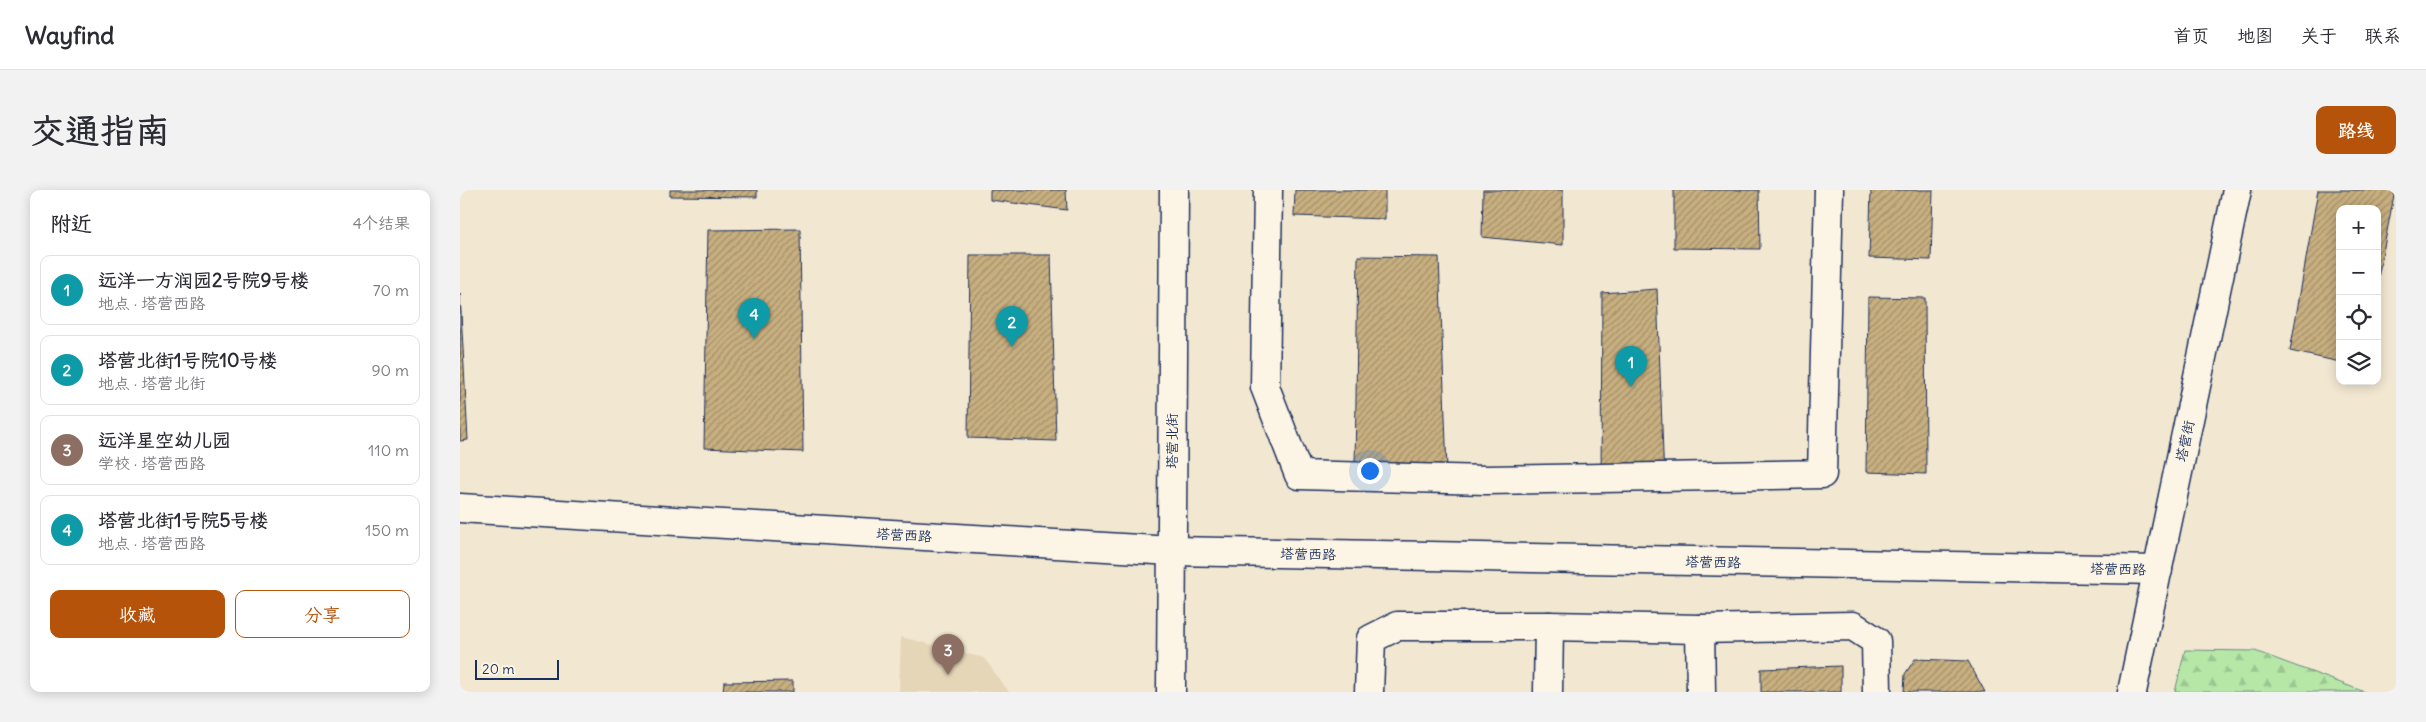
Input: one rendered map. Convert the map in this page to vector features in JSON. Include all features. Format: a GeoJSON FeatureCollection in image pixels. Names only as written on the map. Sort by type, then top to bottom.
{"type":"FeatureCollection","features":[{"type":"Feature","properties":{"kind":"street","name":"塔营北街"},"geometry":{"type":"LineString","coordinates":[[1171,692],[1174,190]]}},
{"type":"Feature","properties":{"kind":"street"},"geometry":{"type":"LineString","coordinates":[[1268,190],[1265,387],[1299,475],[1486,480],[1822,474],[1829,190]]}},
{"type":"Feature","properties":{"kind":"street","name":"塔营街"},"geometry":{"type":"LineString","coordinates":[[2132,692],[2237,190]]}},
{"type":"Feature","properties":{"kind":"street","name":"塔营西路"},"geometry":{"type":"LineString","coordinates":[[460,508],[1172,551],[2158,570]]}},
{"type":"Feature","properties":{"kind":"street"},"geometry":{"type":"LineString","coordinates":[[1369,692],[1370,639],[1398,626],[1700,629],[1853,626],[1876,641],[1877,692]]}},
{"type":"Feature","properties":{"kind":"street"},"geometry":{"type":"LineString","coordinates":[[1548,692],[1549,626]]}},
{"type":"Feature","properties":{"kind":"street"},"geometry":{"type":"LineString","coordinates":[[1700,629],[1701,692]]}},
{"type":"Feature","properties":{"kind":"shaded area"},"geometry":{"type":"Polygon","coordinates":[[[901,637],[984,658],[1009,692],[899,692],[901,637]]]}},
{"type":"Feature","properties":{"kind":"green space"},"geometry":{"type":"Polygon","coordinates":[[[2185,650],[2255,651],[2365,692],[2175,692],[2185,650]]]}},
{"type":"Feature","properties":{"kind":"building"},"geometry":{"type":"Polygon","coordinates":[[[670,190],[757,190],[757,197],[670,196],[670,190]]]}},
{"type":"Feature","properties":{"kind":"building"},"geometry":{"type":"Polygon","coordinates":[[[990,190],[1066,190],[1067,210],[990,200],[990,190]]]}},
{"type":"Feature","properties":{"kind":"building"},"geometry":{"type":"Polygon","coordinates":[[[1295,190],[1385,190],[1385,219],[1294,216],[1295,190]]]}},
{"type":"Feature","properties":{"kind":"building"},"geometry":{"type":"Polygon","coordinates":[[[1483,190],[1563,190],[1563,245],[1482,237],[1483,190]]]}},
{"type":"Feature","properties":{"kind":"building"},"geometry":{"type":"Polygon","coordinates":[[[1674,190],[1759,190],[1760,249],[1674,248],[1674,190]]]}},
{"type":"Feature","properties":{"kind":"building"},"geometry":{"type":"Polygon","coordinates":[[[1871,190],[1933,190],[1931,260],[1869,258],[1871,190]]]}},
{"type":"Feature","properties":{"kind":"building"},"geometry":{"type":"Polygon","coordinates":[[[2318,190],[2395,190],[2381,262],[2381,205],[2336,205],[2336,361],[2290,351],[2318,190]]]}},
{"type":"Feature","properties":{"kind":"building"},"geometry":{"type":"Polygon","coordinates":[[[800,229],[803,452],[704,448],[708,230],[800,229]]]}},
{"type":"Feature","properties":{"kind":"building"},"geometry":{"type":"Polygon","coordinates":[[[970,255],[1051,255],[1056,441],[968,438],[970,255]]]}},
{"type":"Feature","properties":{"kind":"building"},"geometry":{"type":"Polygon","coordinates":[[[1358,256],[1439,257],[1447,470],[1355,469],[1358,256]]]}},
{"type":"Feature","properties":{"kind":"building"},"geometry":{"type":"Polygon","coordinates":[[[1657,289],[1664,482],[1601,481],[1602,293],[1657,289]]]}},
{"type":"Feature","properties":{"kind":"building"},"geometry":{"type":"Polygon","coordinates":[[[460,294],[468,440],[460,441],[460,294]]]}},
{"type":"Feature","properties":{"kind":"building"},"geometry":{"type":"Polygon","coordinates":[[[1868,297],[1925,298],[1926,474],[1866,472],[1868,297]]]}},
{"type":"Feature","properties":{"kind":"building"},"geometry":{"type":"Polygon","coordinates":[[[1915,659],[1968,661],[1985,692],[1904,692],[1905,674],[1915,659]]]}},
{"type":"Feature","properties":{"kind":"building"},"geometry":{"type":"Polygon","coordinates":[[[1841,666],[1841,692],[1761,692],[1761,669],[1841,666]]]}},
{"type":"Feature","properties":{"kind":"building"},"geometry":{"type":"Polygon","coordinates":[[[793,681],[793,692],[723,692],[724,682],[793,681]]]}},
{"type":"Feature","properties":{"kind":"place","name":"塔营北街1号院5号楼"},"geometry":{"type":"Point","coordinates":[754,339]}},
{"type":"Feature","properties":{"kind":"place","name":"塔营北街1号院10号楼"},"geometry":{"type":"Point","coordinates":[1012,347]}},
{"type":"Feature","properties":{"kind":"place","name":"远洋一方润园2号院9号楼"},"geometry":{"type":"Point","coordinates":[1631,387]}},
{"type":"Feature","properties":{"kind":"place","name":"远洋星空幼儿园"},"geometry":{"type":"Point","coordinates":[948,675]}}]}
